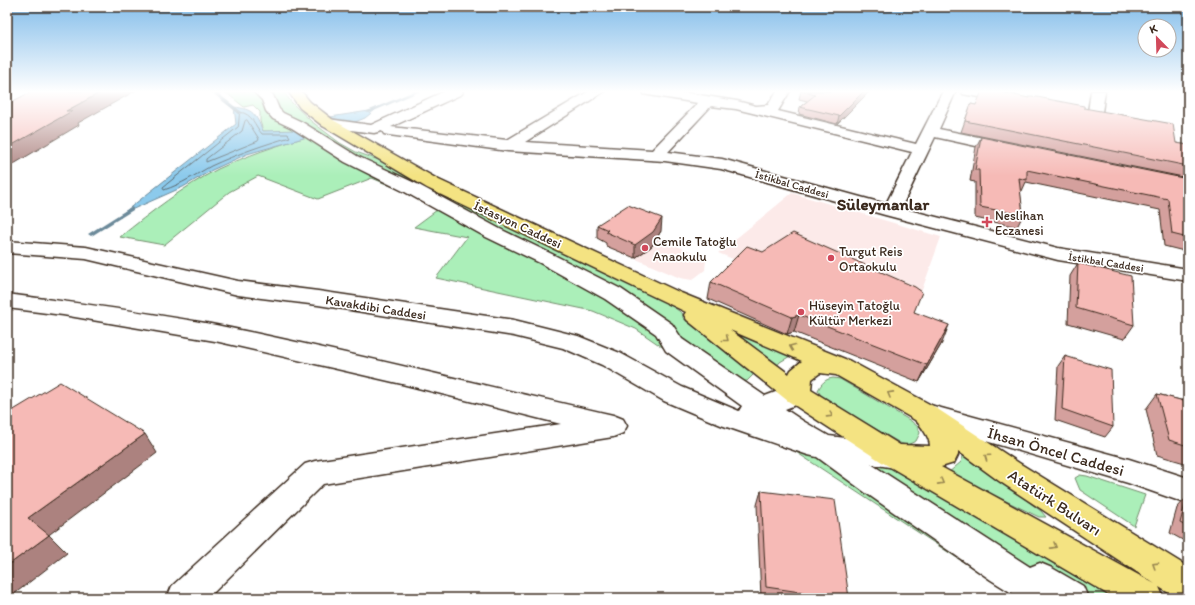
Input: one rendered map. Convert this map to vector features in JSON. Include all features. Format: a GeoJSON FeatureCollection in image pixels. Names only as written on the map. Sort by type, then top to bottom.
{"type":"FeatureCollection","features":[{"type":"Feature","properties":{"kind":"main road"},"geometry":{"type":"LineString","coordinates":[[322,119],[328,123]]}},
{"type":"Feature","properties":{"kind":"main road","name":"İstasyon Caddesi"},"geometry":{"type":"LineString","coordinates":[[328,123],[348,136],[374,133],[433,184],[673,298],[841,367]]}},
{"type":"Feature","properties":{"kind":"main road","name":"İstasyon Caddesi"},"geometry":{"type":"LineString","coordinates":[[673,298],[797,394]]}},
{"type":"Feature","properties":{"kind":"main road","name":"Atatürk Bulvarı"},"geometry":{"type":"LineString","coordinates":[[1147,598],[895,456],[797,394],[800,376],[807,369],[816,364],[841,367],[924,413],[1008,472],[1188,586]]}},
{"type":"Feature","properties":{"kind":"main road","name":"Atatürk Bulvarı"},"geometry":{"type":"LineString","coordinates":[[895,456],[929,458],[944,454],[944,439],[924,413]]}},
{"type":"Feature","properties":{"kind":"street"},"geometry":{"type":"LineString","coordinates":[[283,119],[297,124],[351,159],[411,188],[493,233],[547,259],[613,294],[664,329],[674,345],[793,429],[1071,598]]}},
{"type":"Feature","properties":{"kind":"street"},"geometry":{"type":"LineString","coordinates":[[374,133],[401,119]]}},
{"type":"Feature","properties":{"kind":"street"},"geometry":{"type":"LineString","coordinates":[[508,146],[552,119]]}},
{"type":"Feature","properties":{"kind":"street"},"geometry":{"type":"LineString","coordinates":[[656,155],[690,119]]}},
{"type":"Feature","properties":{"kind":"street"},"geometry":{"type":"LineString","coordinates":[[794,119],[922,150]]}},
{"type":"Feature","properties":{"kind":"street"},"geometry":{"type":"LineString","coordinates":[[891,211],[936,119]]}},
{"type":"Feature","properties":{"kind":"street","name":"İstikbal Caddesi"},"geometry":{"type":"LineString","coordinates":[[328,123],[374,133],[508,146],[656,155],[722,164],[891,211],[1058,254],[1188,275]]}},
{"type":"Feature","properties":{"kind":"street"},"geometry":{"type":"LineString","coordinates":[[930,132],[1024,151]]}},
{"type":"Feature","properties":{"kind":"street","name":"Kavakdibi Caddesi"},"geometry":{"type":"LineString","coordinates":[[7,247],[86,253],[238,288],[318,298],[514,328],[570,342],[611,359],[673,394],[730,418],[832,452],[895,456]]}},
{"type":"Feature","properties":{"kind":"street"},"geometry":{"type":"LineString","coordinates":[[7,301],[63,308],[215,333],[402,375],[613,426],[315,473],[184,598]]}},
{"type":"Feature","properties":{"kind":"street"},"geometry":{"type":"LineString","coordinates":[[730,418],[764,408],[797,394]]}},
{"type":"Feature","properties":{"kind":"street","name":"İhsan Öncel Caddesi"},"geometry":{"type":"LineString","coordinates":[[924,413],[1129,471],[1188,491]]}},
{"type":"Feature","properties":{"kind":"street"},"geometry":{"type":"LineString","coordinates":[[832,452],[1003,569],[1051,598]]}},
{"type":"Feature","properties":{"kind":"shaded area","name":"Turgut Reis Ortaokulu"},"geometry":{"type":"Polygon","coordinates":[[[792,193],[941,237],[908,329],[718,253],[792,193]]]}},
{"type":"Feature","properties":{"kind":"shaded area","name":"Cemile Tatoğlu Anaokulu"},"geometry":{"type":"Polygon","coordinates":[[[628,218],[661,231],[658,237],[698,254],[706,260],[705,270],[692,280],[680,278],[606,246],[608,243],[597,238],[628,218]]]}},
{"type":"Feature","properties":{"kind":"green space"},"geometry":{"type":"Polygon","coordinates":[[[260,119],[309,119],[340,143],[356,152],[379,160],[450,191],[655,293],[683,314],[683,318],[755,373],[747,381],[735,382],[700,373],[636,329],[593,311],[436,278],[467,237],[414,227],[441,207],[372,178],[318,199],[258,176],[229,192],[164,245],[120,237],[155,209],[218,169],[262,151],[307,137],[289,132],[263,131],[260,119]]]}},
{"type":"Feature","properties":{"kind":"green space"},"geometry":{"type":"Polygon","coordinates":[[[732,328],[792,355],[780,362],[775,368],[728,331],[732,328]]]}},
{"type":"Feature","properties":{"kind":"green space"},"geometry":{"type":"Polygon","coordinates":[[[833,378],[840,379],[911,421],[918,427],[920,433],[916,441],[907,445],[900,443],[821,396],[818,390],[821,385],[826,380],[833,378]]]}},
{"type":"Feature","properties":{"kind":"green space"},"geometry":{"type":"Polygon","coordinates":[[[764,431],[937,475],[1156,598],[1018,598],[764,431]]]}},
{"type":"Feature","properties":{"kind":"green space"},"geometry":{"type":"Polygon","coordinates":[[[964,454],[1041,511],[1046,517],[1039,517],[948,473],[961,462],[964,454]]]}},
{"type":"Feature","properties":{"kind":"green space"},"geometry":{"type":"Polygon","coordinates":[[[1080,475],[1145,495],[1134,526],[1080,490],[1075,478],[1080,475]]]}},
{"type":"Feature","properties":{"kind":"water"},"geometry":{"type":"Polygon","coordinates":[[[235,119],[258,119],[263,131],[297,130],[307,137],[247,154],[212,170],[183,187],[122,214],[236,124],[235,119]]]}},
{"type":"Feature","properties":{"kind":"water"},"geometry":{"type":"Polygon","coordinates":[[[336,119],[362,119],[350,124],[336,119]]]}},
{"type":"Feature","properties":{"kind":"building"},"geometry":{"type":"Polygon","coordinates":[[[7,119],[58,119],[7,148],[7,119]]]}},
{"type":"Feature","properties":{"kind":"building"},"geometry":{"type":"Polygon","coordinates":[[[966,119],[1146,119],[1173,124],[1176,143],[1188,145],[1188,166],[965,121],[966,119]]]}},
{"type":"Feature","properties":{"kind":"building"},"geometry":{"type":"Polygon","coordinates":[[[981,137],[1188,179],[1188,238],[1172,234],[1168,199],[1027,170],[1027,180],[1019,178],[1023,215],[980,207],[979,170],[975,170],[981,137]]]}},
{"type":"Feature","properties":{"kind":"building"},"geometry":{"type":"Polygon","coordinates":[[[628,205],[662,218],[653,232],[635,245],[606,232],[608,230],[597,225],[628,205]]]}},
{"type":"Feature","properties":{"kind":"building"},"geometry":{"type":"Polygon","coordinates":[[[793,233],[915,287],[922,292],[914,312],[949,325],[927,365],[799,315],[792,317],[711,282],[747,246],[763,252],[793,233]]]}},
{"type":"Feature","properties":{"kind":"building"},"geometry":{"type":"Polygon","coordinates":[[[1078,263],[1131,276],[1134,325],[1076,308],[1078,263]]]}},
{"type":"Feature","properties":{"kind":"building"},"geometry":{"type":"Polygon","coordinates":[[[1065,356],[1111,370],[1113,427],[1062,409],[1065,356]]]}},
{"type":"Feature","properties":{"kind":"building"},"geometry":{"type":"Polygon","coordinates":[[[60,382],[145,434],[28,518],[49,535],[7,566],[7,414],[60,382]]]}},
{"type":"Feature","properties":{"kind":"building"},"geometry":{"type":"Polygon","coordinates":[[[1157,394],[1188,402],[1188,446],[1169,440],[1157,394]]]}},
{"type":"Feature","properties":{"kind":"building"},"geometry":{"type":"Polygon","coordinates":[[[761,491],[835,500],[849,598],[766,587],[761,491]]]}},
{"type":"Feature","properties":{"kind":"building"},"geometry":{"type":"Polygon","coordinates":[[[1187,497],[1188,498],[1188,527],[1180,523],[1187,497]]]}},
{"type":"Feature","properties":{"kind":"waterway"},"geometry":{"type":"LineString","coordinates":[[91,234],[131,209]]}},
{"type":"Feature","properties":{"kind":"place","name":"Neslihan Eczanesi"},"geometry":{"type":"Point","coordinates":[987,222]}},
{"type":"Feature","properties":{"kind":"place","name":"Cemile Tatoğlu Anaokulu"},"geometry":{"type":"Point","coordinates":[645,248]}},
{"type":"Feature","properties":{"kind":"place","name":"Turgut Reis Ortaokulu"},"geometry":{"type":"Point","coordinates":[831,258]}},
{"type":"Feature","properties":{"kind":"place","name":"Hüseyin Tatoğlu Kültür Merkezi"},"geometry":{"type":"Point","coordinates":[801,312]}},
{"type":"Feature","properties":{"kind":"district","name":"Süleymanlar"},"geometry":{"type":"Point","coordinates":[883,204]}}]}
